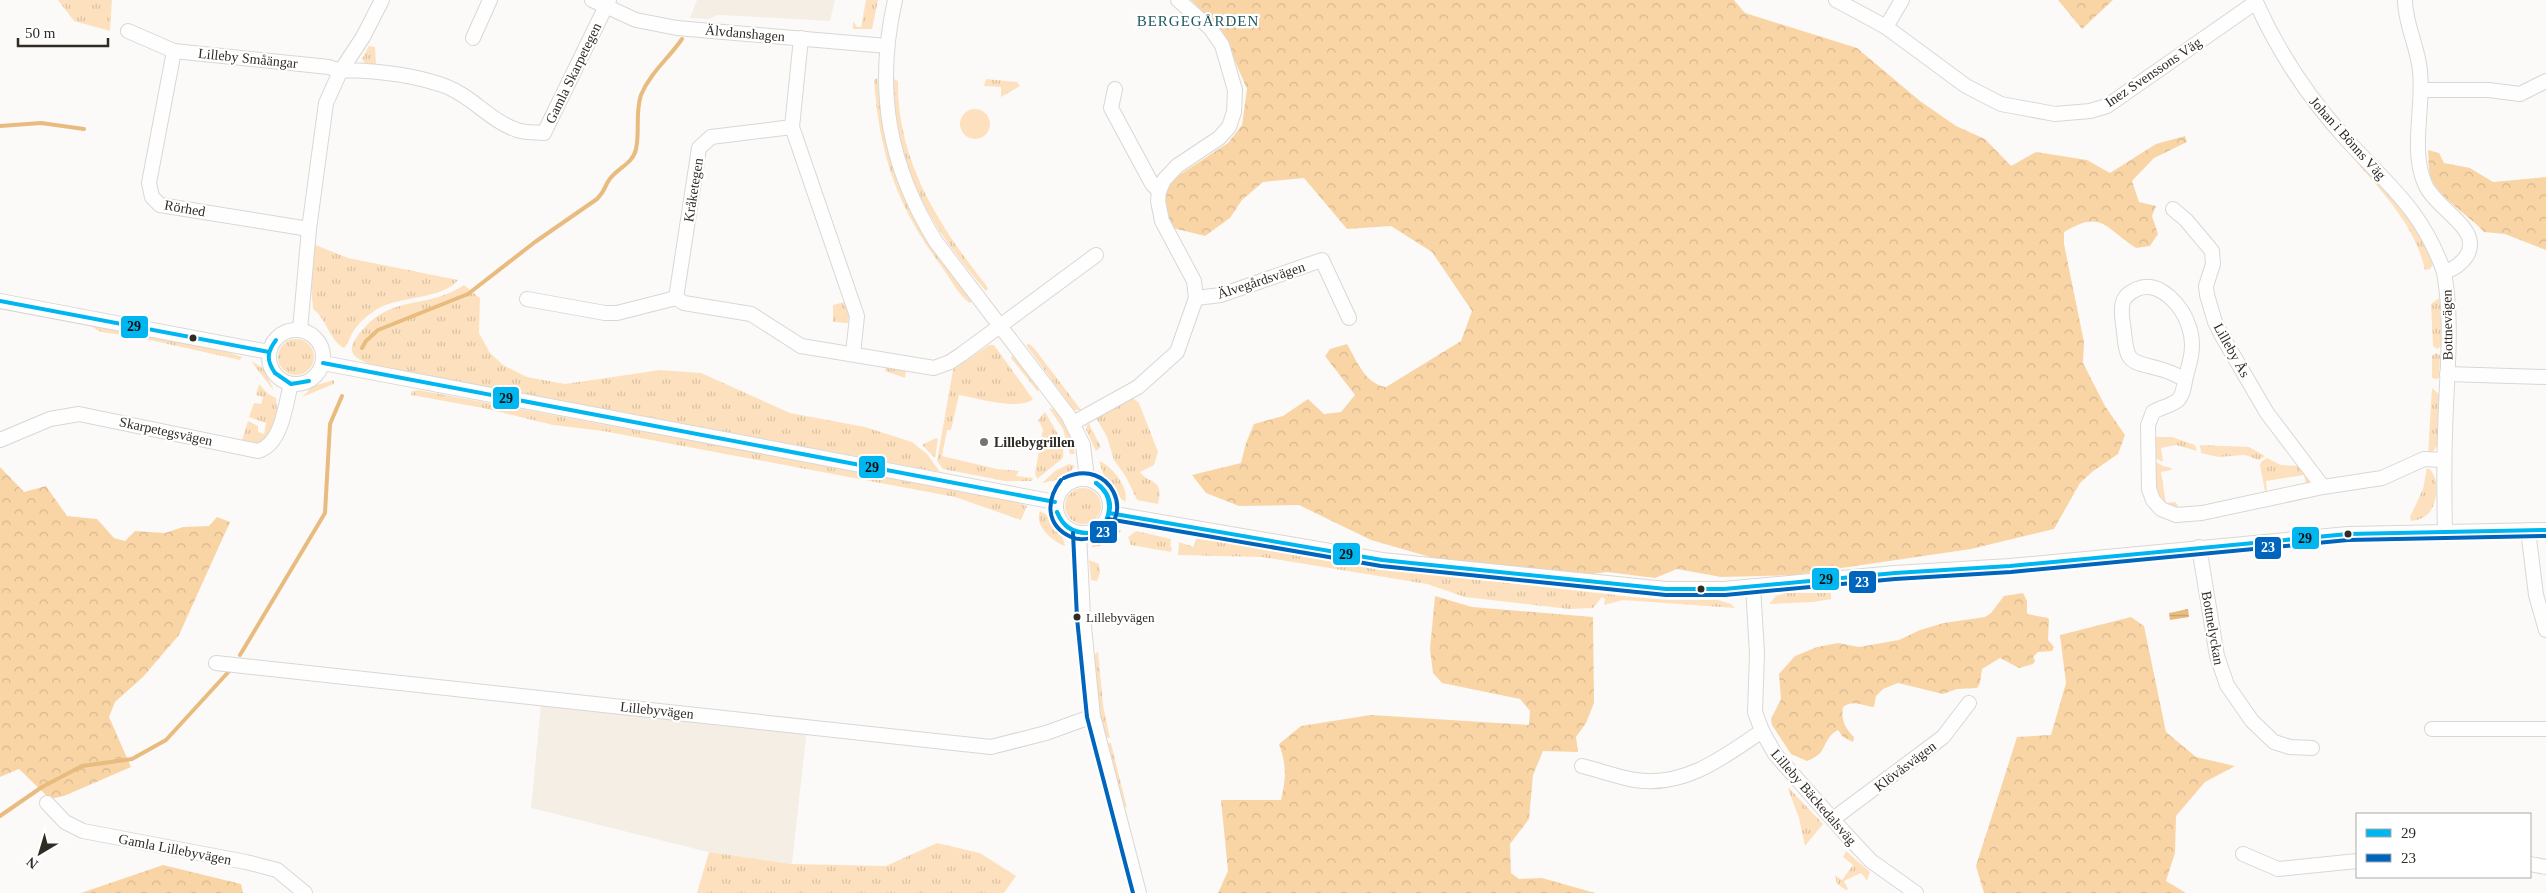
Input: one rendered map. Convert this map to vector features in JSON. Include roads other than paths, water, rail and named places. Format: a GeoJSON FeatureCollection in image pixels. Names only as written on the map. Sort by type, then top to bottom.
{"type":"FeatureCollection","features":[{"type":"Feature","properties":{"kind":"street"},"geometry":{"type":"LineString","coordinates":[[300,330],[309,229],[326,103],[340,72],[363,37],[382,0]]}},
{"type":"Feature","properties":{"kind":"street"},"geometry":{"type":"LineString","coordinates":[[473,38],[490,0]]}},
{"type":"Feature","properties":{"kind":"street","name":"Älvdanshagen"},"geometry":{"type":"LineString","coordinates":[[592,0],[608,3],[636,20],[677,28],[887,46]]}},
{"type":"Feature","properties":{"kind":"street"},"geometry":{"type":"LineString","coordinates":[[895,0],[887,46],[885,88],[892,145],[907,188],[936,242],[1073,423],[1082,445],[1087,478]]}},
{"type":"Feature","properties":{"kind":"street"},"geometry":{"type":"LineString","coordinates":[[1073,423],[1138,387],[1177,352],[1196,298],[1194,281],[1162,221],[1158,201],[1159,191],[1164,180],[1177,166],[1219,138],[1229,127],[1234,112],[1235,90],[1222,45],[1210,28],[1178,0]]}},
{"type":"Feature","properties":{"kind":"street","name":"Inez Svenssons Väg"},"geometry":{"type":"LineString","coordinates":[[1836,0],[1886,27],[1948,74],[1987,98],[2001,104],[2055,114],[2078,113],[2107,106],[2255,1]]}},
{"type":"Feature","properties":{"kind":"street"},"geometry":{"type":"LineString","coordinates":[[1886,27],[1902,0]]}},
{"type":"Feature","properties":{"kind":"street","name":"Bottnevägen"},"geometry":{"type":"LineString","coordinates":[[2405,0],[2420,68],[2422,90],[2418,151],[2420,172],[2431,196],[2467,232],[2470,241],[2466,256],[2459,265],[2444,272],[2448,296],[2450,336],[2444,460],[2445,532]]}},
{"type":"Feature","properties":{"kind":"street","name":"Johan i Bönns Väg"},"geometry":{"type":"LineString","coordinates":[[2255,1],[2273,38],[2306,90],[2421,222],[2436,249],[2444,272]]}},
{"type":"Feature","properties":{"kind":"street","name":"Gamla Skarpetegen"},"geometry":{"type":"LineString","coordinates":[[340,72],[360,70],[403,74],[447,87],[471,100],[498,121],[518,131],[544,133],[608,3]]}},
{"type":"Feature","properties":{"kind":"street","name":"Lilleby Småängar"},"geometry":{"type":"LineString","coordinates":[[128,31],[174,51],[329,67],[340,72]]}},
{"type":"Feature","properties":{"kind":"street"},"geometry":{"type":"LineString","coordinates":[[801,38],[792,127],[857,316],[853,354]]}},
{"type":"Feature","properties":{"kind":"street","name":"Rörhed"},"geometry":{"type":"LineString","coordinates":[[174,51],[149,183],[152,197],[160,205],[309,229]]}},
{"type":"Feature","properties":{"kind":"street"},"geometry":{"type":"LineString","coordinates":[[2422,90],[2489,90],[2520,94],[2546,81]]}},
{"type":"Feature","properties":{"kind":"street"},"geometry":{"type":"LineString","coordinates":[[1114,89],[1111,108],[1152,184],[1159,191]]}},
{"type":"Feature","properties":{"kind":"street","name":"Kråketegen"},"geometry":{"type":"LineString","coordinates":[[676,298],[699,148],[711,137],[792,127]]}},
{"type":"Feature","properties":{"kind":"street","name":"Lilleby Ås"},"geometry":{"type":"LineString","coordinates":[[2173,209],[2186,220],[2212,250],[2214,264],[2206,286],[2207,295],[2218,328],[2267,413],[2322,487]]}},
{"type":"Feature","properties":{"kind":"street"},"geometry":{"type":"LineString","coordinates":[[527,299],[605,313],[617,313],[676,298],[684,302],[751,314],[801,346],[934,368],[950,362],[1096,255]]}},
{"type":"Feature","properties":{"kind":"street","name":"Älvegårdsvägen"},"geometry":{"type":"LineString","coordinates":[[1196,298],[1221,295],[1322,260],[1349,318]]}},
{"type":"Feature","properties":{"kind":"street","name":"Lilleby Ås"},"geometry":{"type":"LineString","coordinates":[[2185,379],[2161,369],[2136,364],[2130,360],[2125,344],[2122,303],[2126,295],[2144,286],[2163,292],[2186,318],[2192,342],[2191,357],[2185,379],[2179,400],[2158,409],[2149,420],[2149,489],[2153,500],[2161,509],[2176,515],[2202,513],[2322,487],[2382,478],[2424,459],[2444,460]]}},
{"type":"Feature","properties":{"kind":"street"},"geometry":{"type":"LineString","coordinates":[[0,301],[269,352]]}},
{"type":"Feature","properties":{"kind":"street"},"geometry":{"type":"LineString","coordinates":[[289,330],[300,330],[310,333],[319,341],[323,352],[323,363],[319,373],[311,380],[301,384],[291,384],[281,380],[273,372],[269,362],[269,352],[273,342],[280,335],[289,330]]}},
{"type":"Feature","properties":{"kind":"street"},"geometry":{"type":"LineString","coordinates":[[323,363],[1055,502]]}},
{"type":"Feature","properties":{"kind":"street"},"geometry":{"type":"LineString","coordinates":[[2447,374],[2546,377]]}},
{"type":"Feature","properties":{"kind":"street","name":"Skarpetegsvägen"},"geometry":{"type":"LineString","coordinates":[[0,440],[50,419],[79,414],[258,451],[271,445],[277,435],[291,384]]}},
{"type":"Feature","properties":{"kind":"street"},"geometry":{"type":"LineString","coordinates":[[1087,478],[1099,484],[1107,494],[1110,513],[1098,529],[1079,533],[1066,527],[1061,522],[1057,516],[1055,502],[1059,492],[1066,484],[1076,479],[1087,478]]}},
{"type":"Feature","properties":{"kind":"street"},"geometry":{"type":"LineString","coordinates":[[1110,513],[1372,558],[1447,568],[1666,589],[1701,590],[1905,572],[2010,566],[2348,534],[2546,530]]}},
{"type":"Feature","properties":{"kind":"street"},"geometry":{"type":"LineString","coordinates":[[2528,530],[2536,595],[2546,630]]}},
{"type":"Feature","properties":{"kind":"street"},"geometry":{"type":"LineString","coordinates":[[1079,533],[1082,617],[1093,716],[1139,893]]}},
{"type":"Feature","properties":{"kind":"street","name":"Bottnelyckan"},"geometry":{"type":"LineString","coordinates":[[2199,547],[2217,656],[2227,685],[2252,720],[2274,742],[2290,747],[2312,748]]}},
{"type":"Feature","properties":{"kind":"street","name":"Lilleby Bäckedalsväg"},"geometry":{"type":"LineString","coordinates":[[1754,586],[1757,653],[1755,712],[1762,731],[1775,754],[1871,861],[1916,893]]}},
{"type":"Feature","properties":{"kind":"street","name":"Lillebyvägen"},"geometry":{"type":"LineString","coordinates":[[216,664],[992,747],[1046,733],[1093,716]]}},
{"type":"Feature","properties":{"kind":"street","name":"Klövåsvägen"},"geometry":{"type":"LineString","coordinates":[[1833,820],[1943,737],[1968,703]]}},
{"type":"Feature","properties":{"kind":"street"},"geometry":{"type":"LineString","coordinates":[[2432,730],[2546,730]]}},
{"type":"Feature","properties":{"kind":"street"},"geometry":{"type":"LineString","coordinates":[[1582,766],[1636,780],[1690,775],[1714,764],[1762,731]]}},
{"type":"Feature","properties":{"kind":"street","name":"Gamla Lillebyvägen"},"geometry":{"type":"LineString","coordinates":[[47,803],[65,822],[82,831],[246,862],[277,870],[305,893]]}},
{"type":"Feature","properties":{"kind":"street"},"geometry":{"type":"LineString","coordinates":[[2243,854],[2278,869],[2356,861]]}},
{"type":"Feature","properties":{"kind":"street"},"geometry":{"type":"LineString","coordinates":[[2531,864],[2546,867]]}},
{"type":"Feature","properties":{"kind":"waterway"},"geometry":{"type":"LineString","coordinates":[[362,348],[366,341],[378,330],[468,294],[535,242],[597,199],[612,176],[632,158],[636,149],[638,108],[641,95],[654,73],[682,39]]}},
{"type":"Feature","properties":{"kind":"waterway"},"geometry":{"type":"LineString","coordinates":[[0,126],[41,123],[84,129]]}},
{"type":"Feature","properties":{"kind":"waterway"},"geometry":{"type":"LineString","coordinates":[[240,655],[325,513],[330,424],[342,396]]}},
{"type":"Feature","properties":{"kind":"waterway"},"geometry":{"type":"LineString","coordinates":[[0,816],[42,787],[82,766],[132,759],[166,740],[232,668]]}},
{"type":"Feature","properties":{"kind":"place","name":"Lillebygrillen"},"geometry":{"type":"Point","coordinates":[984,442]}},
{"type":"Feature","properties":{"kind":"place","name":"Lillebyvägen"},"geometry":{"type":"Point","coordinates":[1077,617]}},
{"type":"Feature","properties":{"kind":"district","name":"BERGEGÅRDEN"},"geometry":{"type":"Point","coordinates":[1198,21]}}]}
